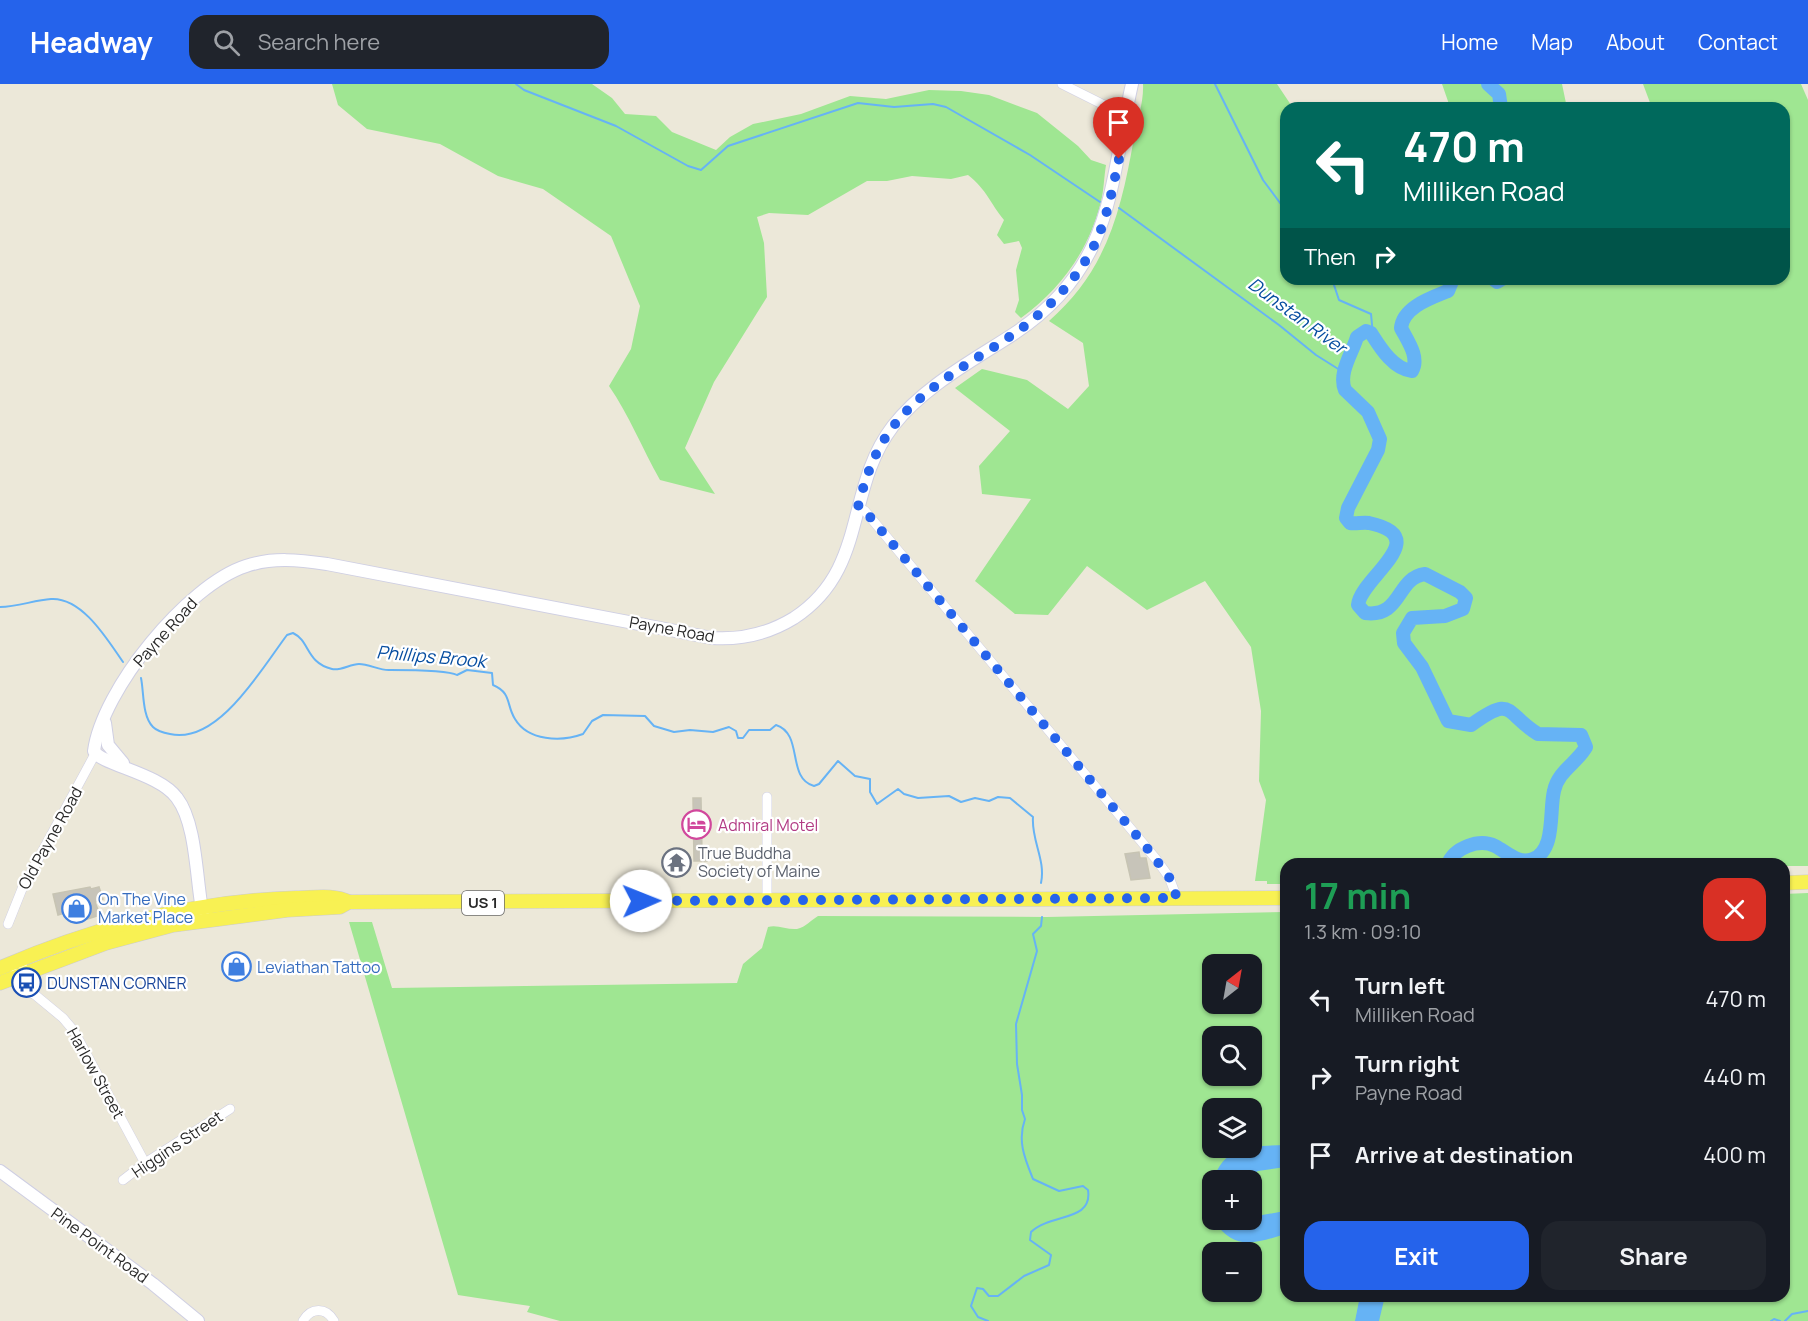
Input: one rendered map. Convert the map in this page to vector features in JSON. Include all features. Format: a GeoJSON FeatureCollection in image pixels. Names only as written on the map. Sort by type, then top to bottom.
{"type":"FeatureCollection","features":[{"type":"Feature","properties":{"kind":"main road","name":"Payne Road"},"geometry":{"type":"LineString","coordinates":[[95,754],[94,746],[105,716],[132,668],[176,615],[212,584],[248,565],[281,560],[308,561],[703,636],[743,637],[768,631],[785,623],[808,608],[822,593],[844,560],[867,476],[879,448],[906,411],[939,383],[1038,316],[1064,290],[1086,261],[1108,209],[1132,84]]}},
{"type":"Feature","properties":{"kind":"main road"},"geometry":{"type":"LineString","coordinates":[[105,716],[108,745],[115,756],[128,767]]}},
{"type":"Feature","properties":{"kind":"main road"},"geometry":{"type":"LineString","coordinates":[[95,754],[161,783],[182,805],[189,829],[202,914]]}},
{"type":"Feature","properties":{"kind":"main road"},"geometry":{"type":"LineString","coordinates":[[1790,883],[1808,882]]}},
{"type":"Feature","properties":{"kind":"main road","name":"US 1"},"geometry":{"type":"LineString","coordinates":[[0,983],[15,968],[107,929],[285,898],[340,897],[349,902],[1280,898]]}},
{"type":"Feature","properties":{"kind":"main road","name":"Pine Point Road"},"geometry":{"type":"LineString","coordinates":[[0,1171],[153,1284],[198,1321]]}},
{"type":"Feature","properties":{"kind":"street"},"geometry":{"type":"LineString","coordinates":[[1062,84],[1126,116]]}},
{"type":"Feature","properties":{"kind":"street"},"geometry":{"type":"LineString","coordinates":[[858,507],[865,511],[923,577],[1156,859],[1169,877],[1177,898]]}},
{"type":"Feature","properties":{"kind":"street","name":"Old Payne Road"},"geometry":{"type":"LineString","coordinates":[[8,924],[21,889],[59,824],[95,754]]}},
{"type":"Feature","properties":{"kind":"street"},"geometry":{"type":"LineString","coordinates":[[767,797],[767,900]]}},
{"type":"Feature","properties":{"kind":"street","name":"Harlow Street"},"geometry":{"type":"LineString","coordinates":[[15,968],[19,984],[63,1018],[74,1031],[145,1163]]}},
{"type":"Feature","properties":{"kind":"street","name":"Higgins Street"},"geometry":{"type":"LineString","coordinates":[[123,1180],[145,1163],[230,1108]]}},
{"type":"Feature","properties":{"kind":"street"},"geometry":{"type":"LineString","coordinates":[[303,1321],[309,1313],[320,1310],[327,1312],[334,1321]]}},
{"type":"Feature","properties":{"kind":"green space"},"geometry":{"type":"Polygon","coordinates":[[[332,84],[592,84],[612,98],[625,114],[656,116],[672,132],[716,150],[730,137],[753,124],[801,114],[850,96],[886,99],[929,90],[961,91],[989,95],[1037,113],[1078,146],[1091,160],[1106,165],[1103,192],[1096,220],[1072,267],[1049,294],[1021,318],[1015,312],[1019,300],[1016,270],[1022,248],[1019,241],[1004,244],[997,235],[1004,220],[984,191],[968,175],[951,179],[912,176],[887,181],[867,181],[808,215],[769,213],[757,217],[764,243],[767,297],[714,382],[685,448],[715,494],[660,480],[623,408],[609,386],[631,349],[640,306],[611,236],[543,189],[498,176],[440,144],[367,129],[338,105],[332,84]]]}},
{"type":"Feature","properties":{"kind":"green space"},"geometry":{"type":"Polygon","coordinates":[[[1143,84],[1277,84],[1289,102],[1280,102],[1280,285],[1790,285],[1790,102],[1650,102],[1643,84],[1801,84],[1808,100],[1808,866],[1790,866],[1790,858],[1280,858],[1280,884],[1255,881],[1266,800],[1259,781],[1261,711],[1251,647],[1205,581],[1147,610],[1087,566],[1048,615],[1015,614],[975,581],[1031,499],[982,494],[979,466],[1010,431],[955,388],[982,369],[1027,380],[1068,409],[1089,386],[1083,343],[1049,321],[1085,281],[1108,238],[1123,190],[1143,84]]]}},
{"type":"Feature","properties":{"kind":"green space"},"geometry":{"type":"Polygon","coordinates":[[[1442,84],[1562,84],[1566,102],[1448,102],[1442,84]]]}},
{"type":"Feature","properties":{"kind":"green space"},"geometry":{"type":"Polygon","coordinates":[[[1808,893],[1808,1321],[560,1321],[527,1312],[530,1306],[458,1295],[349,922],[372,922],[392,988],[737,983],[743,964],[762,948],[768,927],[797,929],[818,916],[1047,917],[1280,912],[1280,1302],[1790,1302],[1790,894],[1808,893]]]}},
{"type":"Feature","properties":{"kind":"water"},"geometry":{"type":"Polygon","coordinates":[[[1280,1145],[1280,1168],[1262,1170],[1217,1170],[1228,1158],[1262,1158],[1262,1146],[1280,1145]]]}},
{"type":"Feature","properties":{"kind":"water"},"geometry":{"type":"Polygon","coordinates":[[[1280,1212],[1280,1236],[1255,1242],[1237,1241],[1221,1230],[1262,1230],[1262,1215],[1280,1212]]]}},
{"type":"Feature","properties":{"kind":"water"},"geometry":{"type":"Polygon","coordinates":[[[1359,1302],[1384,1302],[1379,1321],[1355,1321],[1359,1302]]]}},
{"type":"Feature","properties":{"kind":"building","name":"Admiral Motel"},"geometry":{"type":"Polygon","coordinates":[[[693,798],[701,798],[702,853],[707,853],[707,861],[694,861],[693,798]]]}},
{"type":"Feature","properties":{"kind":"building"},"geometry":{"type":"Polygon","coordinates":[[[1139,852],[1140,858],[1146,858],[1150,878],[1131,880],[1125,854],[1139,852]]]}},
{"type":"Feature","properties":{"kind":"building","name":"True Buddha Society of Maine"},"geometry":{"type":"Polygon","coordinates":[[[668,857],[686,857],[686,867],[668,867],[668,857]]]}},
{"type":"Feature","properties":{"kind":"building","name":"On The Vine Market Place"},"geometry":{"type":"Polygon","coordinates":[[[90,887],[91,889],[99,887],[103,899],[95,902],[100,915],[75,923],[71,911],[58,915],[53,894],[90,887]]]}},
{"type":"Feature","properties":{"kind":"waterway","name":"Dunstan River"},"geometry":{"type":"LineString","coordinates":[[516,84],[524,90],[616,126],[688,166],[701,170],[728,146],[858,103],[894,107],[933,104],[946,107],[1030,155],[1100,202]]}},
{"type":"Feature","properties":{"kind":"waterway"},"geometry":{"type":"LineString","coordinates":[[1215,84],[1263,180],[1280,203]]}},
{"type":"Feature","properties":{"kind":"waterway"},"geometry":{"type":"LineString","coordinates":[[1488,84],[1499,94],[1500,102]]}},
{"type":"Feature","properties":{"kind":"waterway","name":"Dunstan River"},"geometry":{"type":"LineString","coordinates":[[1119,208],[1279,325],[1316,355],[1343,372]]}},
{"type":"Feature","properties":{"kind":"waterway"},"geometry":{"type":"LineString","coordinates":[[1334,285],[1339,300],[1371,314],[1373,335]]}},
{"type":"Feature","properties":{"kind":"waterway","name":"Dunstan River"},"geometry":{"type":"LineString","coordinates":[[1450,285],[1448,291],[1412,309],[1403,321],[1401,328],[1414,354],[1412,371],[1393,362],[1371,333],[1366,331],[1357,337],[1344,370],[1345,390],[1368,412],[1380,439],[1378,450],[1348,508],[1346,518],[1350,523],[1369,523],[1388,529],[1396,538],[1395,548],[1389,559],[1362,594],[1358,605],[1365,613],[1386,610],[1409,582],[1425,574],[1460,592],[1466,598],[1463,609],[1445,616],[1412,618],[1403,633],[1404,643],[1422,667],[1448,721],[1471,725],[1495,710],[1502,709],[1508,710],[1538,734],[1581,735],[1586,747],[1556,784],[1548,839],[1540,854],[1534,858]]}},
{"type":"Feature","properties":{"kind":"waterway","name":"Phillips Brook"},"geometry":{"type":"LineString","coordinates":[[0,607],[51,599],[62,600],[73,605],[93,621],[123,662]]}},
{"type":"Feature","properties":{"kind":"waterway","name":"Phillips Brook"},"geometry":{"type":"LineString","coordinates":[[141,678],[145,710],[153,727],[168,734],[188,734],[205,728],[222,716],[252,684],[287,635],[293,633],[303,641],[317,662],[332,669],[359,664],[386,670],[435,671],[457,675],[467,670],[492,673],[493,685],[506,696],[515,719],[528,732],[546,738],[565,738],[583,734],[592,721],[603,715],[645,716],[654,726],[674,732],[690,730],[713,732],[729,727],[736,731],[738,738],[743,738],[749,730],[770,730],[776,725],[785,730],[790,737],[800,774],[805,781],[814,786],[819,784],[838,761],[855,776],[870,779],[870,792],[877,804],[898,789],[904,794],[918,798],[949,796],[961,802],[975,798],[989,801],[998,797],[1010,798],[1033,817],[1034,834],[1042,866],[1041,883]]}},
{"type":"Feature","properties":{"kind":"waterway","name":"Dunstan River"},"geometry":{"type":"LineString","coordinates":[[1451,858],[1461,849],[1482,843],[1495,846],[1516,858]]}},
{"type":"Feature","properties":{"kind":"waterway","name":"Phillips Brook"},"geometry":{"type":"LineString","coordinates":[[988,1321],[978,1317],[971,1306],[977,1288],[983,1289],[989,1296],[998,1296],[1024,1276],[1049,1265],[1051,1255],[1030,1240],[1031,1232],[1039,1226],[1077,1212],[1088,1200],[1088,1190],[1083,1186],[1059,1191],[1033,1179],[1023,1150],[1022,1135],[1025,1119],[1017,1064],[1016,1024],[1037,951],[1033,934],[1041,926],[1042,917]]}},
{"type":"Feature","properties":{"kind":"waterway"},"geometry":{"type":"LineString","coordinates":[[1785,1321],[1792,1314],[1808,1311]]}},
{"type":"Feature","properties":{"kind":"waterway"},"geometry":{"type":"LineString","coordinates":[[1771,1321],[1774,1319],[1780,1321]]}},
{"type":"Feature","properties":{"kind":"place","name":"Admiral Motel"},"geometry":{"type":"Point","coordinates":[697,825]}},
{"type":"Feature","properties":{"kind":"place","name":"True Buddha Society of Maine"},"geometry":{"type":"Point","coordinates":[677,862]}},
{"type":"Feature","properties":{"kind":"place","name":"On The Vine Market Place"},"geometry":{"type":"Point","coordinates":[77,908]}},
{"type":"Feature","properties":{"kind":"place","name":"Leviathan Tattoo"},"geometry":{"type":"Point","coordinates":[236,967]}},
{"type":"Feature","properties":{"kind":"place","name":"DUNSTAN CORNER"},"geometry":{"type":"Point","coordinates":[26,983]}},
{"type":"Feature","properties":{"kind":"route"},"geometry":{"type":"LineString","coordinates":[[641,901],[1177,898],[1169,877],[1147,848],[923,577],[865,511],[858,507],[867,476],[879,448],[906,411],[939,383],[1038,316],[1064,290],[1080,269],[1103,225],[1119,159]]}}]}
